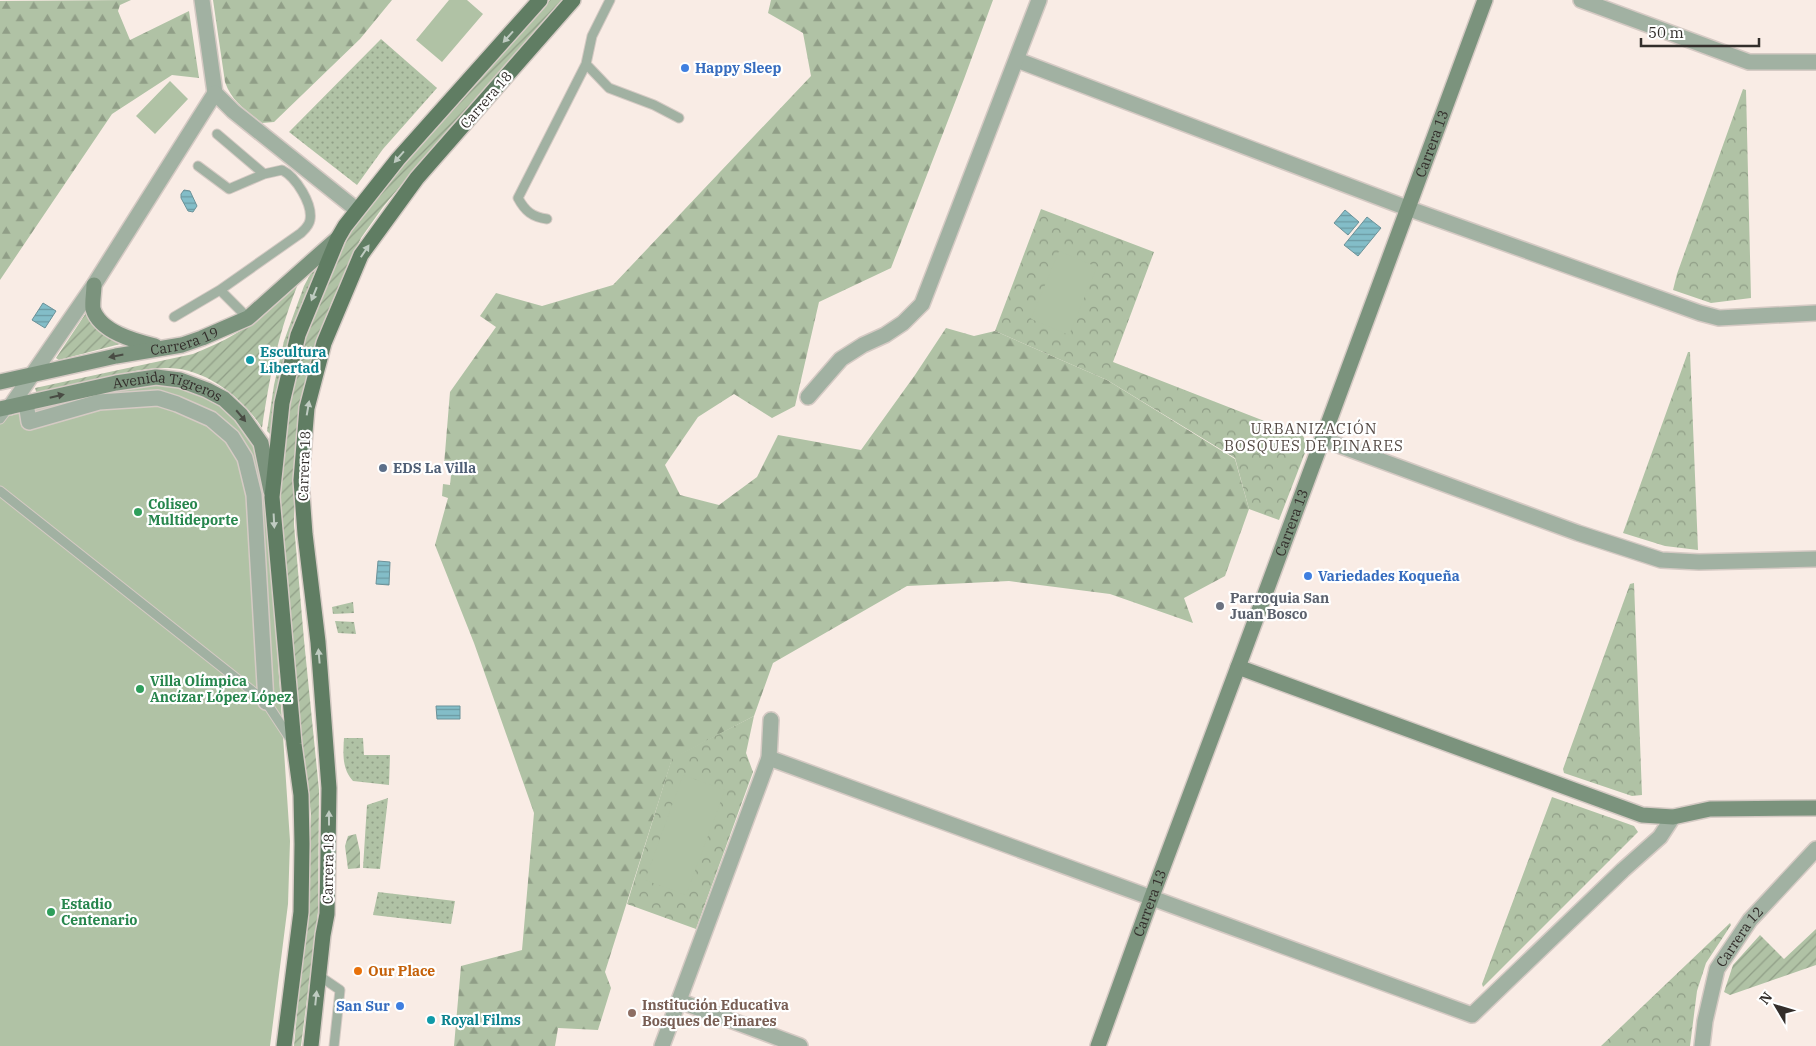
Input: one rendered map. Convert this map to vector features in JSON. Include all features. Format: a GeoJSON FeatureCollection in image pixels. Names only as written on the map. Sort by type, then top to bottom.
{"type":"FeatureCollection","features":[{"type":"Feature","properties":{"kind":"main road","name":"Carrera 18"},"geometry":{"type":"LineString","coordinates":[[284,1046],[301,912],[301,795],[294,744],[272,496],[282,403],[298,334],[338,238],[357,210],[398,159],[540,0]]}},
{"type":"Feature","properties":{"kind":"main road","name":"Carrera 18"},"geometry":{"type":"LineString","coordinates":[[311,1046],[327,914],[329,788],[318,642],[305,534],[301,480],[307,408],[324,343],[361,255],[417,178],[573,0]]}},
{"type":"Feature","properties":{"kind":"street"},"geometry":{"type":"LineString","coordinates":[[202,0],[215,93],[233,111],[357,210]]}},
{"type":"Feature","properties":{"kind":"street"},"geometry":{"type":"LineString","coordinates":[[808,397],[841,359],[863,345],[885,336],[903,323],[922,304],[1039,0]]}},
{"type":"Feature","properties":{"kind":"street","name":"Carrera 13"},"geometry":{"type":"LineString","coordinates":[[1098,1046],[1150,898],[1238,667],[1485,0]]}},
{"type":"Feature","properties":{"kind":"street"},"geometry":{"type":"LineString","coordinates":[[1581,0],[1749,62],[1816,62]]}},
{"type":"Feature","properties":{"kind":"street"},"geometry":{"type":"LineString","coordinates":[[1017,60],[1407,208],[1664,301],[1719,318],[1816,313]]}},
{"type":"Feature","properties":{"kind":"street"},"geometry":{"type":"LineString","coordinates":[[3,411],[94,285],[215,93]]}},
{"type":"Feature","properties":{"kind":"street","name":"Carrera 19"},"geometry":{"type":"LineString","coordinates":[[0,382],[31,374],[182,345],[248,318],[338,238]]}},
{"type":"Feature","properties":{"kind":"street"},"geometry":{"type":"LineString","coordinates":[[94,285],[94,309],[103,323],[131,340],[161,348]]}},
{"type":"Feature","properties":{"kind":"street","name":"Avenida Tigreros"},"geometry":{"type":"LineString","coordinates":[[3,411],[26,403],[116,383],[156,377],[180,380],[207,390],[224,399],[241,415],[261,443],[272,496]]}},
{"type":"Feature","properties":{"kind":"street"},"geometry":{"type":"LineString","coordinates":[[26,403],[30,422],[99,402],[158,398],[211,419],[232,437],[245,458],[254,495],[266,702]]}},
{"type":"Feature","properties":{"kind":"street"},"geometry":{"type":"LineString","coordinates":[[1322,439],[1578,533],[1661,560],[1699,562],[1816,559]]}},
{"type":"Feature","properties":{"kind":"street"},"geometry":{"type":"LineString","coordinates":[[1238,667],[1642,815],[1673,817],[1710,809],[1816,808]]}},
{"type":"Feature","properties":{"kind":"street"},"geometry":{"type":"LineString","coordinates":[[662,1046],[769,758],[772,720]]}},
{"type":"Feature","properties":{"kind":"street"},"geometry":{"type":"LineString","coordinates":[[769,758],[1472,1015],[1660,837],[1673,817]]}},
{"type":"Feature","properties":{"kind":"street","name":"Carrera 12"},"geometry":{"type":"LineString","coordinates":[[1702,1046],[1705,1021],[1717,969],[1750,920],[1816,849]]}},
{"type":"Feature","properties":{"kind":"street"},"geometry":{"type":"LineString","coordinates":[[679,1002],[800,1046]]}},
{"type":"Feature","properties":{"kind":"lane"},"geometry":{"type":"LineString","coordinates":[[547,219],[535,218],[524,210],[518,198],[567,105],[586,64],[592,36],[610,0]]}},
{"type":"Feature","properties":{"kind":"lane"},"geometry":{"type":"LineString","coordinates":[[586,64],[609,88],[654,105],[679,118]]}},
{"type":"Feature","properties":{"kind":"lane"},"geometry":{"type":"LineString","coordinates":[[217,134],[264,174]]}},
{"type":"Feature","properties":{"kind":"lane"},"geometry":{"type":"LineString","coordinates":[[174,317],[220,290],[301,232],[308,226],[310,220],[310,210],[304,195],[296,181],[282,170],[264,174],[229,189],[198,166]]}},
{"type":"Feature","properties":{"kind":"lane"},"geometry":{"type":"LineString","coordinates":[[220,290],[248,318]]}},
{"type":"Feature","properties":{"kind":"lane"},"geometry":{"type":"LineString","coordinates":[[0,491],[266,702],[294,744]]}},
{"type":"Feature","properties":{"kind":"lane"},"geometry":{"type":"LineString","coordinates":[[318,976],[340,990],[334,1046]]}},
{"type":"Feature","properties":{"kind":"green space"},"geometry":{"type":"Polygon","coordinates":[[[131,0],[120,5],[118,11],[130,40],[189,11],[199,78],[172,75],[112,114],[0,280],[0,1],[131,0]]]}},
{"type":"Feature","properties":{"kind":"green space"},"geometry":{"type":"Polygon","coordinates":[[[213,0],[392,0],[360,39],[274,122],[262,123],[245,110],[231,95],[225,82],[213,0]]]}},
{"type":"Feature","properties":{"kind":"green space"},"geometry":{"type":"Polygon","coordinates":[[[449,0],[467,0],[483,14],[442,62],[416,40],[449,0]]]}},
{"type":"Feature","properties":{"kind":"green space"},"geometry":{"type":"Polygon","coordinates":[[[550,0],[563,0],[416,167],[383,207],[361,238],[331,304],[307,376],[300,407],[294,478],[294,525],[319,790],[318,912],[301,1046],[294,1046],[305,929],[311,814],[295,693],[278,494],[284,439],[295,372],[318,298],[350,231],[407,158],[550,0]]]}},
{"type":"Feature","properties":{"kind":"green space"},"geometry":{"type":"Polygon","coordinates":[[[771,0],[993,0],[891,268],[819,302],[795,406],[772,418],[734,394],[698,417],[665,465],[680,495],[719,505],[757,477],[778,435],[861,450],[946,328],[974,336],[995,331],[1107,380],[1235,459],[1249,509],[1225,576],[1184,598],[1193,623],[1110,594],[1009,581],[907,586],[773,663],[754,716],[672,759],[605,972],[611,988],[598,1030],[558,1028],[555,1046],[454,1046],[461,966],[522,950],[534,813],[474,643],[435,545],[448,498],[442,496],[443,484],[450,485],[452,466],[444,465],[450,392],[496,327],[480,316],[496,293],[542,306],[613,285],[811,76],[803,33],[768,13],[771,0]]]}},
{"type":"Feature","properties":{"kind":"green space"},"geometry":{"type":"Polygon","coordinates":[[[381,39],[437,88],[383,149],[357,185],[289,132],[381,39]]]}},
{"type":"Feature","properties":{"kind":"green space"},"geometry":{"type":"Polygon","coordinates":[[[170,81],[188,99],[155,134],[136,116],[170,81]]]}},
{"type":"Feature","properties":{"kind":"green space"},"geometry":{"type":"Polygon","coordinates":[[[1743,89],[1746,90],[1751,298],[1711,303],[1673,290],[1743,89]]]}},
{"type":"Feature","properties":{"kind":"green space"},"geometry":{"type":"Polygon","coordinates":[[[1041,209],[1154,252],[1113,362],[1303,436],[1308,445],[1279,520],[1249,509],[1235,458],[1107,380],[995,331],[1041,209]]]}},
{"type":"Feature","properties":{"kind":"green space"},"geometry":{"type":"Polygon","coordinates":[[[1059,251],[1097,267],[1069,335],[1031,319],[1059,251]]]}},
{"type":"Feature","properties":{"kind":"green space"},"geometry":{"type":"Polygon","coordinates":[[[319,267],[295,328],[272,436],[267,431],[274,385],[284,341],[304,286],[312,271],[319,267]]]}},
{"type":"Feature","properties":{"kind":"green space"},"geometry":{"type":"Polygon","coordinates":[[[300,279],[286,316],[276,352],[262,428],[245,406],[223,387],[197,374],[183,370],[153,368],[37,394],[35,388],[193,354],[230,337],[253,322],[300,279]]]}},
{"type":"Feature","properties":{"kind":"green space"},"geometry":{"type":"Polygon","coordinates":[[[86,313],[89,314],[95,325],[102,332],[120,344],[59,360],[56,358],[86,313]]]}},
{"type":"Feature","properties":{"kind":"green space"},"geometry":{"type":"Polygon","coordinates":[[[1688,352],[1690,352],[1698,550],[1665,546],[1623,533],[1688,352]]]}},
{"type":"Feature","properties":{"kind":"green space","name":"Villa Olímpica Ancízar López López"},"geometry":{"type":"Polygon","coordinates":[[[137,381],[207,390],[261,443],[290,841],[288,904],[270,1046],[0,1046],[0,409],[137,381]]]}},
{"type":"Feature","properties":{"kind":"green space"},"geometry":{"type":"Polygon","coordinates":[[[1634,583],[1642,795],[1632,796],[1564,773],[1563,769],[1630,584],[1634,583]]]}},
{"type":"Feature","properties":{"kind":"green space"},"geometry":{"type":"Polygon","coordinates":[[[353,602],[354,613],[333,614],[332,607],[353,602]]]}},
{"type":"Feature","properties":{"kind":"green space"},"geometry":{"type":"Polygon","coordinates":[[[335,621],[354,622],[356,634],[338,633],[335,621]]]}},
{"type":"Feature","properties":{"kind":"green space"},"geometry":{"type":"Polygon","coordinates":[[[754,716],[746,753],[753,772],[696,929],[627,904],[672,758],[754,716]]]}},
{"type":"Feature","properties":{"kind":"green space"},"geometry":{"type":"Polygon","coordinates":[[[344,738],[363,738],[364,755],[390,755],[389,785],[353,781],[345,766],[344,738]]]}},
{"type":"Feature","properties":{"kind":"green space"},"geometry":{"type":"Polygon","coordinates":[[[683,775],[725,790],[686,895],[645,880],[683,775]]]}},
{"type":"Feature","properties":{"kind":"green space"},"geometry":{"type":"Polygon","coordinates":[[[1552,797],[1634,826],[1638,832],[1483,987],[1482,984],[1552,797]]]}},
{"type":"Feature","properties":{"kind":"green space"},"geometry":{"type":"Polygon","coordinates":[[[388,798],[380,869],[363,868],[367,805],[388,798]]]}},
{"type":"Feature","properties":{"kind":"green space"},"geometry":{"type":"Polygon","coordinates":[[[356,834],[360,852],[360,868],[348,869],[345,846],[348,836],[356,834]]]}},
{"type":"Feature","properties":{"kind":"green space"},"geometry":{"type":"Polygon","coordinates":[[[378,892],[455,901],[451,924],[373,915],[378,892]]]}},
{"type":"Feature","properties":{"kind":"green space"},"geometry":{"type":"Polygon","coordinates":[[[1730,923],[1731,925],[1706,963],[1697,991],[1690,1046],[1601,1046],[1730,923]]]}},
{"type":"Feature","properties":{"kind":"green space"},"geometry":{"type":"Polygon","coordinates":[[[1816,929],[1816,965],[1730,995],[1724,992],[1733,965],[1760,935],[1784,959],[1816,929]]]}},
{"type":"Feature","properties":{"kind":"water"},"geometry":{"type":"Polygon","coordinates":[[[184,190],[190,191],[197,206],[193,212],[188,211],[181,198],[184,190]]]}},
{"type":"Feature","properties":{"kind":"water"},"geometry":{"type":"Polygon","coordinates":[[[1345,210],[1359,222],[1348,235],[1334,223],[1345,210]]]}},
{"type":"Feature","properties":{"kind":"water"},"geometry":{"type":"Polygon","coordinates":[[[1367,217],[1381,228],[1358,256],[1344,245],[1367,217]]]}},
{"type":"Feature","properties":{"kind":"water"},"geometry":{"type":"Polygon","coordinates":[[[43,303],[56,311],[45,328],[32,320],[43,303]]]}},
{"type":"Feature","properties":{"kind":"water"},"geometry":{"type":"Polygon","coordinates":[[[378,561],[390,562],[389,585],[376,584],[378,561]]]}},
{"type":"Feature","properties":{"kind":"water"},"geometry":{"type":"Polygon","coordinates":[[[436,706],[460,706],[460,719],[437,719],[436,706]]]}},
{"type":"Feature","properties":{"kind":"place","name":"Happy Sleep"},"geometry":{"type":"Point","coordinates":[685,68]}},
{"type":"Feature","properties":{"kind":"place","name":"Escultura Libertad"},"geometry":{"type":"Point","coordinates":[250,360]}},
{"type":"Feature","properties":{"kind":"place","name":"EDS La Villa"},"geometry":{"type":"Point","coordinates":[383,468]}},
{"type":"Feature","properties":{"kind":"place","name":"Coliseo Multideporte"},"geometry":{"type":"Point","coordinates":[138,512]}},
{"type":"Feature","properties":{"kind":"place","name":"Variedades Koqueña"},"geometry":{"type":"Point","coordinates":[1308,576]}},
{"type":"Feature","properties":{"kind":"place","name":"Parroquia San Juan Bosco"},"geometry":{"type":"Point","coordinates":[1220,606]}},
{"type":"Feature","properties":{"kind":"place","name":"Villa Olímpica Ancízar López López"},"geometry":{"type":"Point","coordinates":[140,689]}},
{"type":"Feature","properties":{"kind":"place","name":"Estadio Centenario"},"geometry":{"type":"Point","coordinates":[51,912]}},
{"type":"Feature","properties":{"kind":"place","name":"Our Place"},"geometry":{"type":"Point","coordinates":[358,971]}},
{"type":"Feature","properties":{"kind":"place","name":"San Sur"},"geometry":{"type":"Point","coordinates":[400,1006]}},
{"type":"Feature","properties":{"kind":"place","name":"Institución Educativa Bosques de Pinares"},"geometry":{"type":"Point","coordinates":[632,1013]}},
{"type":"Feature","properties":{"kind":"place","name":"Royal Films"},"geometry":{"type":"Point","coordinates":[431,1020]}},
{"type":"Feature","properties":{"kind":"district","name":"URBANIZACIÓN BOSQUES DE PINARES"},"geometry":{"type":"Point","coordinates":[1314,438]}}]}
